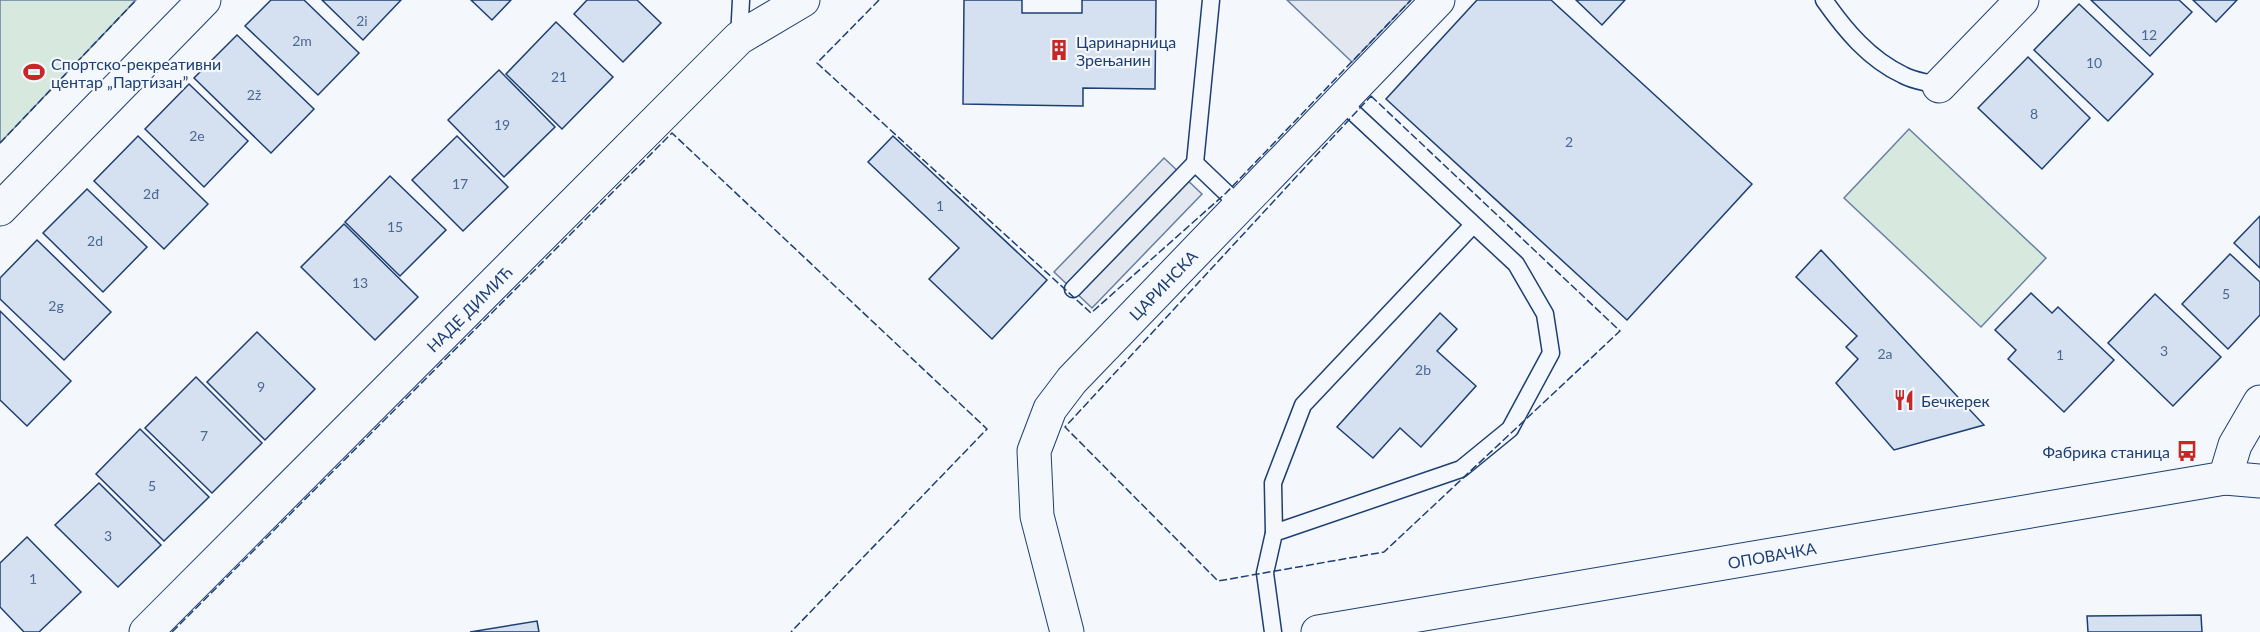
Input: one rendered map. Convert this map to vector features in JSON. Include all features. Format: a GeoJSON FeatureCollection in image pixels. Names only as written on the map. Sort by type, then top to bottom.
{"type":"FeatureCollection","features":[{"type":"Feature","properties":{"kind":"street"},"geometry":{"type":"LineString","coordinates":[[0,209],[204,0]]}},
{"type":"Feature","properties":{"kind":"street","name":"НАДЕ ДИМИЋ"},"geometry":{"type":"LineString","coordinates":[[146,632],[740,38],[803,0]]}},
{"type":"Feature","properties":{"kind":"street","name":"ЦАРИНСКА"},"geometry":{"type":"LineString","coordinates":[[1067,632],[1037,516],[1034,451],[1050,409],[1072,380],[1438,0]]}},
{"type":"Feature","properties":{"kind":"street"},"geometry":{"type":"LineString","coordinates":[[1939,86],[2022,0]]}},
{"type":"Feature","properties":{"kind":"street"},"geometry":{"type":"LineString","coordinates":[[2225,477],[2235,444],[2260,402]]}},
{"type":"Feature","properties":{"kind":"street","name":"ОПОВАЧКА"},"geometry":{"type":"LineString","coordinates":[[1318,632],[2225,477],[2260,481]]}},
{"type":"Feature","properties":{"kind":"lane"},"geometry":{"type":"LineString","coordinates":[[740,38],[741,0]]}},
{"type":"Feature","properties":{"kind":"lane"},"geometry":{"type":"LineString","coordinates":[[1073,289],[1195,163],[1211,0]]}},
{"type":"Feature","properties":{"kind":"lane"},"geometry":{"type":"LineString","coordinates":[[1824,0],[1840,23],[1862,46],[1882,62],[1904,76],[1939,86]]}},
{"type":"Feature","properties":{"kind":"lane"},"geometry":{"type":"LineString","coordinates":[[1274,533],[1461,469],[1510,429],[1551,353],[1545,315],[1516,264],[1341,101]]}},
{"type":"Feature","properties":{"kind":"lane"},"geometry":{"type":"LineString","coordinates":[[1195,163],[1240,206]]}},
{"type":"Feature","properties":{"kind":"lane"},"geometry":{"type":"LineString","coordinates":[[1273,632],[1264,573],[1274,533],[1273,483],[1303,405],[1473,225]]}},
{"type":"Feature","properties":{"kind":"shaded area","name":"Спортско-рекреативни центар „Партизан”"},"geometry":{"type":"Polygon","coordinates":[[[0,0],[136,0],[0,143],[0,0]]]}},
{"type":"Feature","properties":{"kind":"shaded area"},"geometry":{"type":"Polygon","coordinates":[[[1287,0],[1411,0],[1352,62],[1287,0]]]}},
{"type":"Feature","properties":{"kind":"shaded area"},"geometry":{"type":"Polygon","coordinates":[[[1909,129],[2046,258],[1981,327],[1844,198],[1909,129]]]}},
{"type":"Feature","properties":{"kind":"shaded area"},"geometry":{"type":"Polygon","coordinates":[[[1164,158],[1202,194],[1092,308],[1054,272],[1164,158]]]}},
{"type":"Feature","properties":{"kind":"building"},"geometry":{"type":"Polygon","coordinates":[[[271,0],[304,0],[359,53],[318,95],[245,26],[271,0]]]}},
{"type":"Feature","properties":{"kind":"building"},"geometry":{"type":"Polygon","coordinates":[[[322,0],[401,0],[363,40],[322,0]]]}},
{"type":"Feature","properties":{"kind":"building"},"geometry":{"type":"Polygon","coordinates":[[[471,0],[511,0],[492,20],[471,0]]]}},
{"type":"Feature","properties":{"kind":"building"},"geometry":{"type":"Polygon","coordinates":[[[587,0],[637,0],[661,23],[623,62],[574,14],[587,0]]]}},
{"type":"Feature","properties":{"kind":"building","name":"Царинарница Зрењанин"},"geometry":{"type":"Polygon","coordinates":[[[964,0],[1022,0],[1022,13],[1082,13],[1082,0],[1156,0],[1155,89],[1083,88],[1083,106],[963,104],[964,0]]]}},
{"type":"Feature","properties":{"kind":"building"},"geometry":{"type":"Polygon","coordinates":[[[1477,0],[1551,0],[1752,184],[1627,320],[1386,99],[1477,0]]]}},
{"type":"Feature","properties":{"kind":"building"},"geometry":{"type":"Polygon","coordinates":[[[1576,0],[1625,0],[1602,25],[1576,0]]]}},
{"type":"Feature","properties":{"kind":"building"},"geometry":{"type":"Polygon","coordinates":[[[2091,0],[2179,0],[2192,12],[2150,56],[2091,0]]]}},
{"type":"Feature","properties":{"kind":"building"},"geometry":{"type":"Polygon","coordinates":[[[2193,0],[2237,0],[2216,22],[2193,0]]]}},
{"type":"Feature","properties":{"kind":"building"},"geometry":{"type":"Polygon","coordinates":[[[2079,4],[2153,74],[2108,121],[2034,50],[2079,4]]]}},
{"type":"Feature","properties":{"kind":"building"},"geometry":{"type":"Polygon","coordinates":[[[556,22],[613,77],[562,129],[506,74],[556,22]]]}},
{"type":"Feature","properties":{"kind":"building"},"geometry":{"type":"Polygon","coordinates":[[[237,35],[314,109],[271,153],[194,78],[237,35]]]}},
{"type":"Feature","properties":{"kind":"building"},"geometry":{"type":"Polygon","coordinates":[[[2028,57],[2090,118],[2042,169],[1978,108],[2028,57]]]}},
{"type":"Feature","properties":{"kind":"building"},"geometry":{"type":"Polygon","coordinates":[[[499,70],[555,127],[504,177],[448,120],[499,70]]]}},
{"type":"Feature","properties":{"kind":"building"},"geometry":{"type":"Polygon","coordinates":[[[189,84],[248,141],[204,187],[145,129],[189,84]]]}},
{"type":"Feature","properties":{"kind":"building"},"geometry":{"type":"Polygon","coordinates":[[[138,136],[208,204],[164,249],[94,181],[138,136]]]}},
{"type":"Feature","properties":{"kind":"building"},"geometry":{"type":"Polygon","coordinates":[[[457,136],[508,187],[463,231],[412,180],[457,136]]]}},
{"type":"Feature","properties":{"kind":"building"},"geometry":{"type":"Polygon","coordinates":[[[893,136],[1047,280],[992,339],[929,279],[959,248],[868,162],[893,136]]]}},
{"type":"Feature","properties":{"kind":"building"},"geometry":{"type":"Polygon","coordinates":[[[390,176],[446,230],[400,276],[345,222],[390,176]]]}},
{"type":"Feature","properties":{"kind":"building"},"geometry":{"type":"Polygon","coordinates":[[[87,189],[147,247],[103,292],[43,233],[87,189]]]}},
{"type":"Feature","properties":{"kind":"building"},"geometry":{"type":"Polygon","coordinates":[[[2260,216],[2260,268],[2234,243],[2260,216]]]}},
{"type":"Feature","properties":{"kind":"building"},"geometry":{"type":"Polygon","coordinates":[[[344,224],[418,297],[375,340],[301,267],[344,224]]]}},
{"type":"Feature","properties":{"kind":"building"},"geometry":{"type":"Polygon","coordinates":[[[37,240],[111,312],[64,360],[0,299],[0,278],[37,240]]]}},
{"type":"Feature","properties":{"kind":"building"},"geometry":{"type":"Polygon","coordinates":[[[1821,250],[1984,425],[1894,450],[1836,383],[1858,359],[1846,347],[1857,336],[1796,277],[1821,250]]]}},
{"type":"Feature","properties":{"kind":"building"},"geometry":{"type":"Polygon","coordinates":[[[2230,254],[2260,282],[2260,315],[2228,349],[2182,304],[2230,254]]]}},
{"type":"Feature","properties":{"kind":"building"},"geometry":{"type":"Polygon","coordinates":[[[2031,293],[2052,313],[2058,307],[2114,360],[2064,412],[2008,359],[2016,350],[1995,330],[2031,293]]]}},
{"type":"Feature","properties":{"kind":"building"},"geometry":{"type":"Polygon","coordinates":[[[2155,294],[2221,357],[2173,406],[2108,343],[2155,294]]]}},
{"type":"Feature","properties":{"kind":"building"},"geometry":{"type":"Polygon","coordinates":[[[0,311],[71,381],[27,426],[0,400],[0,311]]]}},
{"type":"Feature","properties":{"kind":"building"},"geometry":{"type":"Polygon","coordinates":[[[1440,313],[1457,329],[1437,351],[1476,386],[1421,447],[1400,428],[1373,458],[1337,427],[1440,313]]]}},
{"type":"Feature","properties":{"kind":"building"},"geometry":{"type":"Polygon","coordinates":[[[257,332],[315,389],[265,440],[207,382],[257,332]]]}},
{"type":"Feature","properties":{"kind":"building"},"geometry":{"type":"Polygon","coordinates":[[[196,377],[262,443],[212,493],[145,428],[196,377]]]}},
{"type":"Feature","properties":{"kind":"building"},"geometry":{"type":"Polygon","coordinates":[[[140,429],[209,497],[164,541],[96,474],[140,429]]]}},
{"type":"Feature","properties":{"kind":"building"},"geometry":{"type":"Polygon","coordinates":[[[99,483],[161,545],[118,587],[55,525],[99,483]]]}},
{"type":"Feature","properties":{"kind":"building"},"geometry":{"type":"Polygon","coordinates":[[[27,537],[81,592],[39,632],[24,632],[0,607],[0,563],[27,537]]]}},
{"type":"Feature","properties":{"kind":"building"},"geometry":{"type":"Polygon","coordinates":[[[2201,615],[2202,632],[2088,632],[2087,616],[2201,615]]]}},
{"type":"Feature","properties":{"kind":"building"},"geometry":{"type":"Polygon","coordinates":[[[537,621],[539,632],[470,632],[537,621]]]}},
{"type":"Feature","properties":{"kind":"fence"},"geometry":{"type":"LineString","coordinates":[[0,143],[136,0]]}},
{"type":"Feature","properties":{"kind":"fence"},"geometry":{"type":"LineString","coordinates":[[879,0],[817,63],[1091,313],[1226,193],[1411,0]]}},
{"type":"Feature","properties":{"kind":"fence"},"geometry":{"type":"LineString","coordinates":[[1371,96],[1620,331],[1384,552],[1218,581],[1065,427],[1371,96]]}},
{"type":"Feature","properties":{"kind":"fence"},"geometry":{"type":"LineString","coordinates":[[172,632],[672,133],[987,429],[791,632]]}},
{"type":"Feature","properties":{"kind":"place","name":"Царинарница Зрењанин"},"geometry":{"type":"Point","coordinates":[1059,50]}},
{"type":"Feature","properties":{"kind":"place","name":"Спортско-рекреативни центар „Партизан”"},"geometry":{"type":"Point","coordinates":[34,72]}},
{"type":"Feature","properties":{"kind":"place","name":"Бечкерек"},"geometry":{"type":"Point","coordinates":[1904,400]}},
{"type":"Feature","properties":{"kind":"place","name":"Фабрика станица"},"geometry":{"type":"Point","coordinates":[2187,451]}}]}
